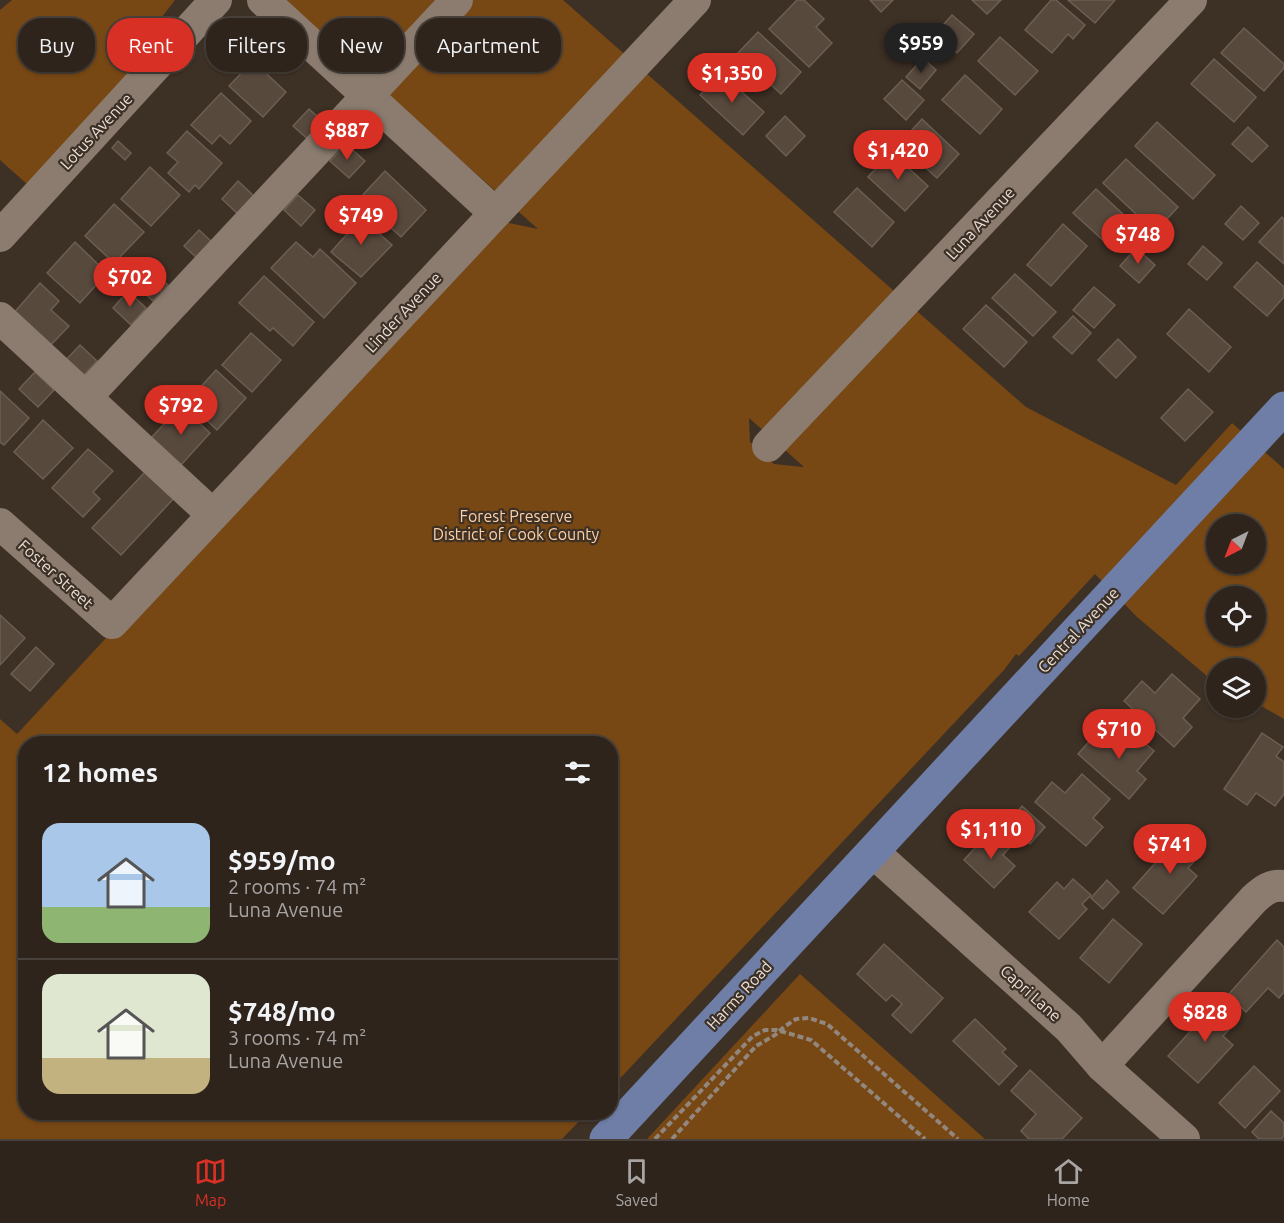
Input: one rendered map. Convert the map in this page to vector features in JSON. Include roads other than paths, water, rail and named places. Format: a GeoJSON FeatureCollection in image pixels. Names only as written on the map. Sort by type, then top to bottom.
{"type":"FeatureCollection","features":[{"type":"Feature","properties":{"kind":"main road","name":"Central Avenue"},"geometry":{"type":"LineString","coordinates":[[873,852],[1284,408]]}},
{"type":"Feature","properties":{"kind":"main road","name":"Harms Road"},"geometry":{"type":"LineString","coordinates":[[606,1139],[873,852]]}},
{"type":"Feature","properties":{"kind":"street","name":"Lotus Avenue"},"geometry":{"type":"LineString","coordinates":[[0,236],[216,0]]}},
{"type":"Feature","properties":{"kind":"street"},"geometry":{"type":"LineString","coordinates":[[263,0],[495,213]]}},
{"type":"Feature","properties":{"kind":"street"},"geometry":{"type":"LineString","coordinates":[[86,397],[458,0]]}},
{"type":"Feature","properties":{"kind":"street","name":"Linder Avenue"},"geometry":{"type":"LineString","coordinates":[[112,623],[695,0]]}},
{"type":"Feature","properties":{"kind":"street","name":"Luna Avenue"},"geometry":{"type":"LineString","coordinates":[[768,446],[1191,0]]}},
{"type":"Feature","properties":{"kind":"street"},"geometry":{"type":"LineString","coordinates":[[0,318],[213,515]]}},
{"type":"Feature","properties":{"kind":"street","name":"Foster Street"},"geometry":{"type":"LineString","coordinates":[[0,524],[112,623]]}},
{"type":"Feature","properties":{"kind":"street","name":"Capri Lane"},"geometry":{"type":"LineString","coordinates":[[873,852],[1069,1028],[1102,1066],[1184,1139]]}},
{"type":"Feature","properties":{"kind":"street"},"geometry":{"type":"LineString","coordinates":[[1102,1066],[1254,899],[1265,889],[1280,886]]}},
{"type":"Feature","properties":{"kind":"park label","name":"Forest Preserve District of Cook County"},"geometry":{"type":"Point","coordinates":[516,525]}}]}
